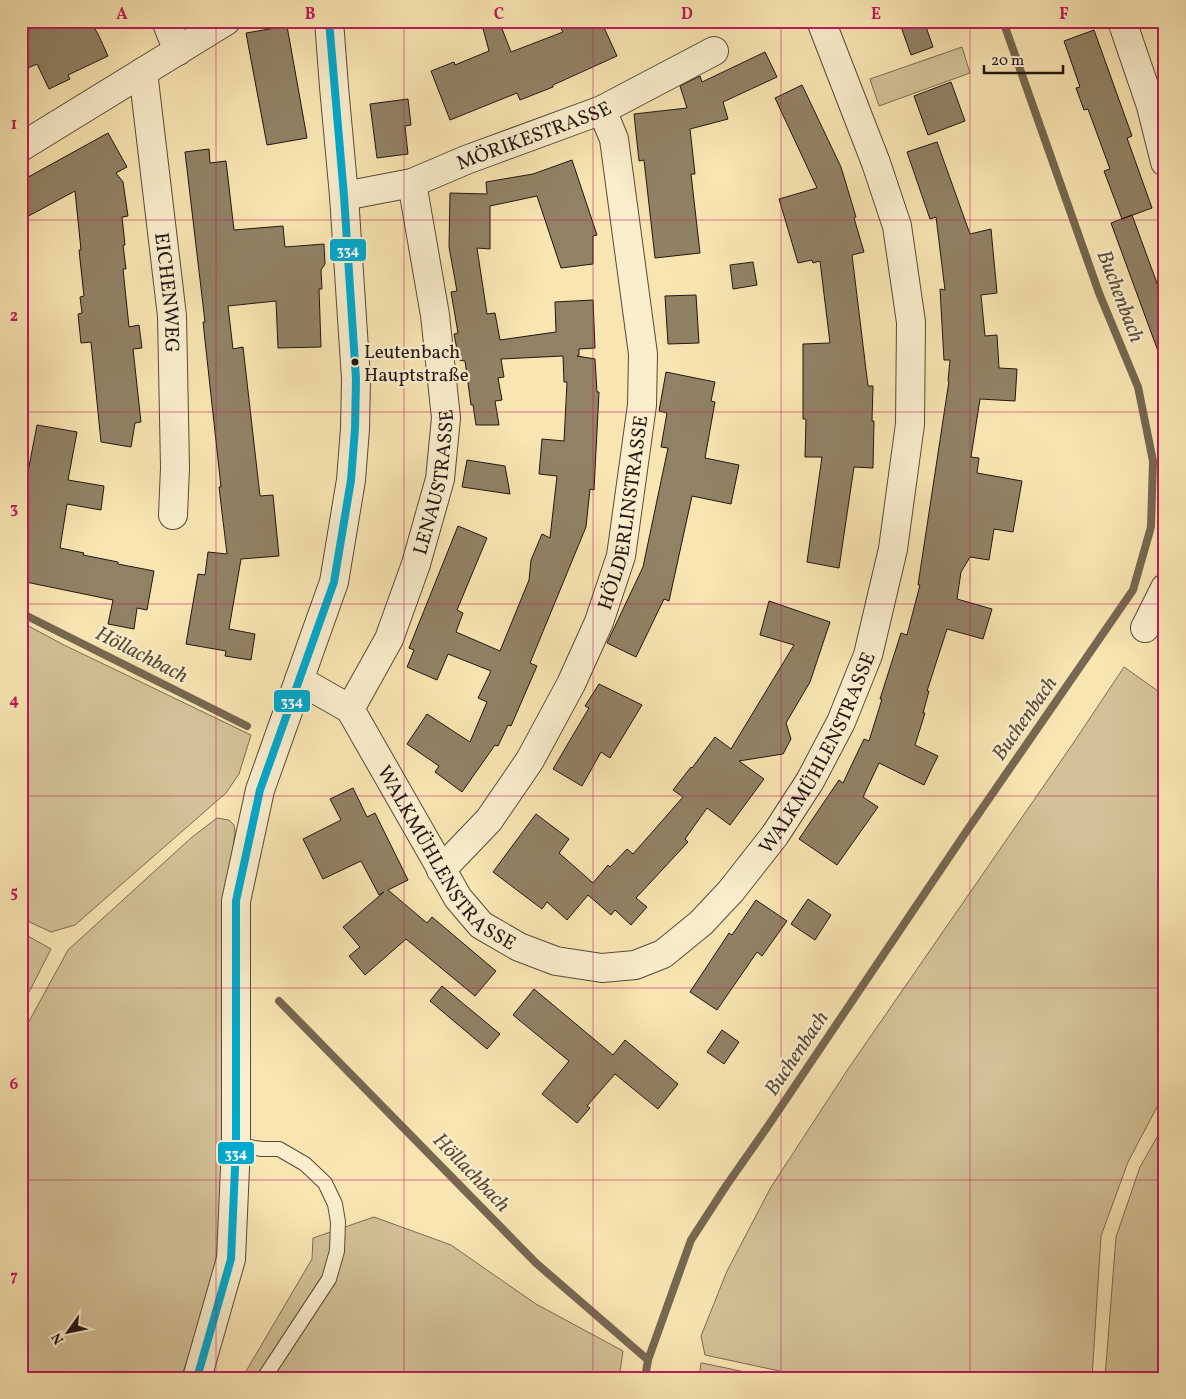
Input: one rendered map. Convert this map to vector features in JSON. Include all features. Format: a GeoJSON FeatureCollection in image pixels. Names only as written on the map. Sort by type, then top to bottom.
{"type":"FeatureCollection","features":[{"type":"Feature","properties":{"kind":"street"},"geometry":{"type":"LineString","coordinates":[[166,21],[178,51]]}},
{"type":"Feature","properties":{"kind":"street"},"geometry":{"type":"LineString","coordinates":[[21,147],[226,21]]}},
{"type":"Feature","properties":{"kind":"street"},"geometry":{"type":"LineString","coordinates":[[197,1378],[231,1259],[236,1145],[236,901],[260,790],[334,582],[351,480],[356,379],[330,21]]}},
{"type":"Feature","properties":{"kind":"street","name":"WALKMÜHLENSTRASSE"},"geometry":{"type":"LineString","coordinates":[[350,709],[458,898],[481,925],[519,947],[556,961],[602,968],[635,965],[662,954],[701,923],[731,891],[776,835],[810,781],[840,722],[868,655],[893,549],[910,424],[911,322],[896,226],[876,163],[821,21]]}},
{"type":"Feature","properties":{"kind":"street"},"geometry":{"type":"LineString","coordinates":[[1122,21],[1158,104],[1165,162]]}},
{"type":"Feature","properties":{"kind":"street","name":"MÖRIKESTRASSE"},"geometry":{"type":"LineString","coordinates":[[344,196],[412,183],[466,160],[602,110],[714,52]]}},
{"type":"Feature","properties":{"kind":"street","name":"EICHENWEG"},"geometry":{"type":"LineString","coordinates":[[143,72],[172,316],[175,468],[173,514]]}},
{"type":"Feature","properties":{"kind":"street","name":"HÖLDERLINSTRASSE"},"geometry":{"type":"LineString","coordinates":[[441,870],[489,820],[530,760],[571,684],[591,640],[621,556],[642,405],[643,354],[614,139],[602,110]]}},
{"type":"Feature","properties":{"kind":"street","name":"LENAUSTRASSE"},"geometry":{"type":"LineString","coordinates":[[350,709],[389,639],[416,564],[440,479],[446,418],[435,315],[412,183]]}},
{"type":"Feature","properties":{"kind":"street"},"geometry":{"type":"LineString","coordinates":[[1145,628],[1165,588]]}},
{"type":"Feature","properties":{"kind":"street"},"geometry":{"type":"LineString","coordinates":[[299,680],[350,709]]}},
{"type":"Feature","properties":{"kind":"lane"},"geometry":{"type":"LineString","coordinates":[[236,1145],[262,1149],[279,1149],[305,1164],[325,1183],[335,1204],[338,1222],[337,1251],[329,1279],[264,1378]]}},
{"type":"Feature","properties":{"kind":"shaded area"},"geometry":{"type":"Polygon","coordinates":[[[962,47],[970,73],[879,106],[870,79],[962,47]]]}},
{"type":"Feature","properties":{"kind":"shaded area"},"geometry":{"type":"Polygon","coordinates":[[[21,622],[64,645],[251,735],[239,774],[226,793],[75,925],[51,932],[21,918],[21,622]]]}},
{"type":"Feature","properties":{"kind":"shaded area"},"geometry":{"type":"Polygon","coordinates":[[[1124,667],[1165,696],[1165,1092],[1128,1162],[1101,1236],[1092,1378],[812,1378],[705,1355],[701,1336],[727,1271],[771,1187],[848,1069],[1124,667]]]}},
{"type":"Feature","properties":{"kind":"shaded area"},"geometry":{"type":"Polygon","coordinates":[[[217,818],[229,820],[234,825],[235,832],[226,907],[225,1120],[221,1214],[216,1260],[203,1314],[181,1378],[21,1378],[21,1036],[68,950],[191,838],[217,818]]]}},
{"type":"Feature","properties":{"kind":"shaded area"},"geometry":{"type":"Polygon","coordinates":[[[21,932],[51,949],[21,1008],[21,932]]]}},
{"type":"Feature","properties":{"kind":"shaded area"},"geometry":{"type":"Polygon","coordinates":[[[1165,1123],[1165,1378],[1105,1378],[1116,1237],[1140,1167],[1165,1123]]]}},
{"type":"Feature","properties":{"kind":"shaded area"},"geometry":{"type":"Polygon","coordinates":[[[374,1217],[451,1245],[536,1304],[623,1351],[619,1378],[242,1378],[312,1259],[313,1238],[374,1217]]]}},
{"type":"Feature","properties":{"kind":"shaded area"},"geometry":{"type":"Polygon","coordinates":[[[702,1363],[774,1378],[699,1378],[702,1363]]]}},
{"type":"Feature","properties":{"kind":"building"},"geometry":{"type":"Polygon","coordinates":[[[21,21],[90,21],[108,56],[68,75],[70,79],[49,89],[37,64],[21,71],[21,21]]]}},
{"type":"Feature","properties":{"kind":"building"},"geometry":{"type":"Polygon","coordinates":[[[481,21],[499,21],[511,52],[563,32],[560,27],[574,21],[601,21],[617,56],[553,85],[553,87],[520,100],[517,93],[450,120],[431,71],[454,62],[455,65],[489,51],[481,21]]]}},
{"type":"Feature","properties":{"kind":"building"},"geometry":{"type":"Polygon","coordinates":[[[899,21],[924,21],[933,47],[911,55],[899,21]]]}},
{"type":"Feature","properties":{"kind":"building"},"geometry":{"type":"Polygon","coordinates":[[[287,26],[307,138],[267,145],[246,33],[287,26]]]}},
{"type":"Feature","properties":{"kind":"building"},"geometry":{"type":"Polygon","coordinates":[[[1094,30],[1132,136],[1127,138],[1152,208],[1122,219],[1104,171],[1110,169],[1088,109],[1084,110],[1076,88],[1080,87],[1064,41],[1094,30]]]}},
{"type":"Feature","properties":{"kind":"building"},"geometry":{"type":"Polygon","coordinates":[[[765,52],[777,77],[723,102],[728,119],[690,129],[695,174],[691,174],[700,253],[655,258],[644,160],[639,161],[634,114],[687,108],[680,86],[700,76],[702,82],[765,52]]]}},
{"type":"Feature","properties":{"kind":"building"},"geometry":{"type":"Polygon","coordinates":[[[951,82],[965,121],[928,135],[914,96],[951,82]]]}},
{"type":"Feature","properties":{"kind":"building"},"geometry":{"type":"Polygon","coordinates":[[[802,85],[841,167],[864,252],[852,255],[868,386],[873,386],[873,468],[854,467],[839,568],[807,562],[822,457],[805,457],[806,419],[803,419],[803,344],[830,343],[820,261],[813,263],[812,260],[798,263],[779,199],[817,188],[775,98],[802,85]]]}},
{"type":"Feature","properties":{"kind":"building"},"geometry":{"type":"Polygon","coordinates":[[[408,99],[411,125],[405,126],[408,154],[377,158],[370,104],[408,99]]]}},
{"type":"Feature","properties":{"kind":"building"},"geometry":{"type":"Polygon","coordinates":[[[108,133],[127,167],[116,173],[123,182],[128,216],[122,217],[126,269],[123,269],[129,327],[139,325],[142,348],[133,349],[141,422],[135,423],[131,447],[101,442],[91,342],[81,343],[78,314],[82,313],[80,297],[84,296],[75,191],[21,220],[21,181],[108,133]]]}},
{"type":"Feature","properties":{"kind":"building"},"geometry":{"type":"Polygon","coordinates":[[[937,142],[970,234],[991,229],[997,293],[981,295],[985,336],[997,335],[999,368],[1017,369],[1015,401],[980,399],[971,457],[979,458],[977,473],[1022,481],[1013,532],[994,529],[989,560],[970,557],[961,572],[957,599],[992,609],[983,639],[947,629],[927,691],[929,691],[923,713],[925,713],[915,745],[938,756],[924,785],[879,763],[863,797],[878,807],[837,865],[799,839],[839,780],[843,783],[864,739],[869,741],[901,633],[907,635],[920,585],[918,585],[949,381],[950,360],[944,360],[940,289],[945,290],[936,217],[930,219],[907,152],[937,142]]]}},
{"type":"Feature","properties":{"kind":"building"},"geometry":{"type":"Polygon","coordinates":[[[209,149],[210,163],[226,161],[234,230],[283,226],[285,247],[324,244],[325,264],[321,270],[322,289],[319,289],[321,347],[278,348],[276,301],[228,306],[233,349],[243,347],[260,496],[273,495],[279,556],[241,559],[229,629],[255,634],[251,660],[225,656],[226,651],[186,644],[198,574],[205,575],[208,552],[227,554],[203,322],[205,322],[185,152],[209,149]]]}},
{"type":"Feature","properties":{"kind":"building"},"geometry":{"type":"Polygon","coordinates":[[[572,160],[597,235],[593,236],[593,264],[561,268],[537,196],[490,206],[490,249],[477,248],[487,314],[495,313],[500,340],[556,332],[555,302],[593,300],[595,348],[579,349],[579,355],[577,356],[595,359],[597,392],[599,392],[594,490],[590,489],[586,527],[530,663],[537,666],[511,726],[508,725],[498,746],[495,745],[462,792],[435,772],[439,766],[407,744],[427,714],[470,742],[487,702],[478,698],[491,671],[448,654],[437,680],[407,667],[414,650],[409,648],[458,526],[487,538],[457,610],[463,613],[456,632],[500,651],[529,580],[531,560],[542,534],[550,538],[557,476],[539,474],[542,439],[564,441],[567,382],[564,382],[563,356],[501,359],[504,377],[498,378],[502,400],[495,401],[499,425],[476,425],[473,405],[471,405],[465,361],[459,360],[454,334],[458,333],[451,292],[457,291],[449,247],[450,193],[487,194],[486,182],[533,174],[572,160]]]}},
{"type":"Feature","properties":{"kind":"building"},"geometry":{"type":"Polygon","coordinates":[[[1132,215],[1165,305],[1165,362],[1162,362],[1111,223],[1132,215]]]}},
{"type":"Feature","properties":{"kind":"building"},"geometry":{"type":"Polygon","coordinates":[[[753,262],[757,285],[733,289],[730,265],[753,262]]]}},
{"type":"Feature","properties":{"kind":"building"},"geometry":{"type":"Polygon","coordinates":[[[696,295],[699,343],[668,344],[665,296],[696,295]]]}},
{"type":"Feature","properties":{"kind":"building"},"geometry":{"type":"Polygon","coordinates":[[[666,372],[715,382],[711,401],[715,402],[705,458],[739,465],[731,504],[692,496],[669,601],[664,599],[636,657],[607,643],[643,567],[668,448],[661,447],[667,413],[659,411],[666,372]]]}},
{"type":"Feature","properties":{"kind":"building"},"geometry":{"type":"Polygon","coordinates":[[[37,425],[77,432],[68,480],[104,486],[101,510],[67,504],[60,548],[118,562],[118,564],[154,571],[147,610],[137,608],[134,629],[108,624],[113,600],[21,581],[21,508],[37,425]]]}},
{"type":"Feature","properties":{"kind":"building"},"geometry":{"type":"Polygon","coordinates":[[[467,460],[505,466],[510,494],[462,487],[467,460]]]}},
{"type":"Feature","properties":{"kind":"building"},"geometry":{"type":"Polygon","coordinates":[[[769,601],[830,622],[810,682],[786,723],[791,739],[783,754],[739,761],[764,779],[730,825],[707,808],[685,839],[688,842],[636,898],[647,907],[631,925],[615,910],[611,915],[588,895],[567,920],[547,902],[542,909],[493,872],[536,814],[569,839],[559,853],[593,883],[608,865],[610,867],[627,849],[633,854],[683,797],[673,790],[715,737],[731,749],[794,645],[760,635],[769,601]]]}},
{"type":"Feature","properties":{"kind":"building"},"geometry":{"type":"Polygon","coordinates":[[[599,684],[642,705],[610,758],[601,752],[582,786],[553,769],[589,708],[585,706],[599,684]]]}},
{"type":"Feature","properties":{"kind":"building"},"geometry":{"type":"Polygon","coordinates":[[[353,788],[367,817],[375,813],[408,880],[388,890],[427,923],[432,917],[496,971],[475,996],[406,939],[365,975],[349,956],[360,947],[343,927],[384,892],[379,895],[361,861],[323,879],[303,839],[341,820],[330,799],[353,788]]]}},
{"type":"Feature","properties":{"kind":"building"},"geometry":{"type":"Polygon","coordinates":[[[808,899],[831,915],[815,940],[791,924],[808,899]]]}},
{"type":"Feature","properties":{"kind":"building"},"geometry":{"type":"Polygon","coordinates":[[[756,900],[787,921],[762,956],[757,952],[717,1010],[690,992],[729,933],[732,935],[756,900]]]}},
{"type":"Feature","properties":{"kind":"building"},"geometry":{"type":"Polygon","coordinates":[[[442,986],[500,1034],[487,1049],[430,1001],[442,986]]]}},
{"type":"Feature","properties":{"kind":"building"},"geometry":{"type":"Polygon","coordinates":[[[534,989],[613,1055],[625,1040],[678,1084],[658,1109],[615,1074],[587,1106],[590,1108],[577,1123],[542,1094],[569,1061],[513,1015],[534,989]]]}},
{"type":"Feature","properties":{"kind":"building"},"geometry":{"type":"Polygon","coordinates":[[[722,1030],[739,1042],[724,1064],[707,1052],[722,1030]]]}},
{"type":"Feature","properties":{"kind":"waterway","name":"Buchenbach"},"geometry":{"type":"LineString","coordinates":[[645,1378],[648,1360],[691,1240],[968,829],[1133,590],[1151,527],[1153,461],[1138,387],[1099,293],[1003,21]]}},
{"type":"Feature","properties":{"kind":"waterway","name":"Höllachbach"},"geometry":{"type":"LineString","coordinates":[[21,613],[247,726]]}},
{"type":"Feature","properties":{"kind":"waterway","name":"Höllachbach"},"geometry":{"type":"LineString","coordinates":[[279,1001],[536,1263],[648,1360]]}},
{"type":"Feature","properties":{"kind":"transit line","name":"334"},"geometry":{"type":"LineString","coordinates":[[197,1378],[231,1259],[236,1145],[236,901],[260,790],[334,582],[351,480],[356,379],[344,196],[329,21]]}},
{"type":"Feature","properties":{"kind":"place","name":"Leutenbach Hauptstraße"},"geometry":{"type":"Point","coordinates":[355,362]}}]}
